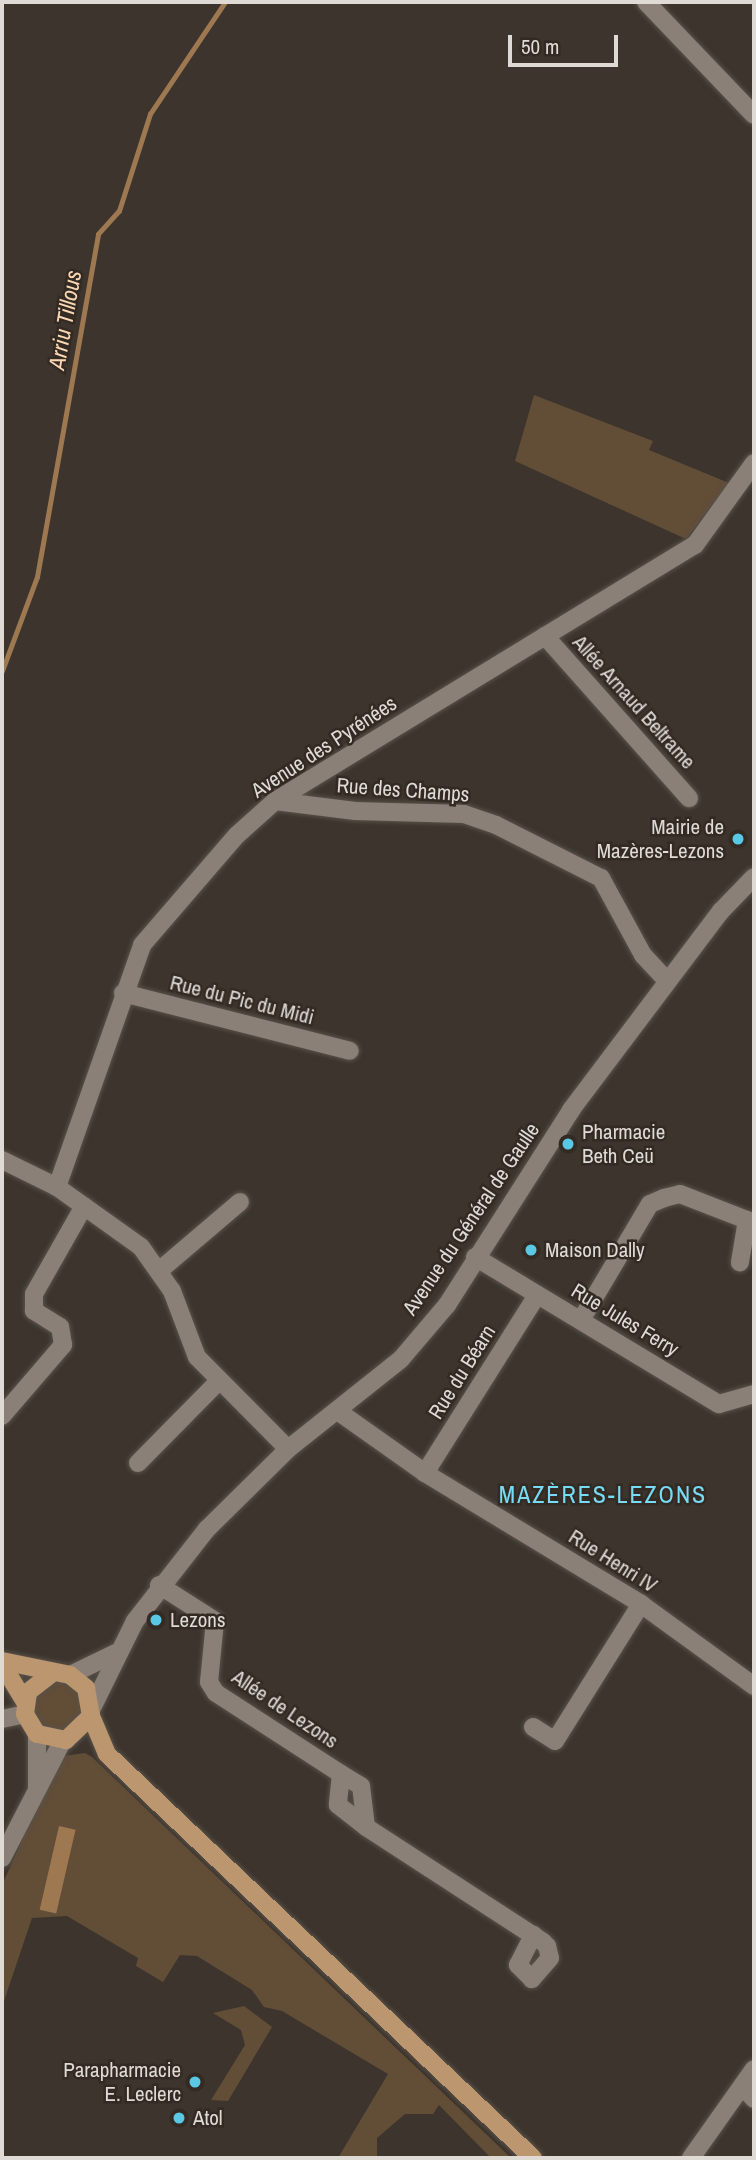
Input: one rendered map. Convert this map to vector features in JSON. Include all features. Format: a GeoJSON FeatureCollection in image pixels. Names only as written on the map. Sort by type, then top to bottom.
{"type":"FeatureCollection","features":[{"type":"Feature","properties":{"kind":"main road"},"geometry":{"type":"LineString","coordinates":[[2,1662],[51,1674],[70,1675],[86,1688],[107,1754]]}},
{"type":"Feature","properties":{"kind":"main road"},"geometry":{"type":"LineString","coordinates":[[2,1662],[37,1734],[107,1754],[533,2158]]}},
{"type":"Feature","properties":{"kind":"main road"},"geometry":{"type":"LineString","coordinates":[[25,1708],[33,1684],[51,1674]]}},
{"type":"Feature","properties":{"kind":"main road"},"geometry":{"type":"LineString","coordinates":[[64,1740],[92,1712]]}},
{"type":"Feature","properties":{"kind":"street"},"geometry":{"type":"LineString","coordinates":[[646,2],[754,115]]}},
{"type":"Feature","properties":{"kind":"street","name":"Avenue des Pyrénées"},"geometry":{"type":"LineString","coordinates":[[57,1187],[142,945],[275,801],[695,544],[754,463]]}},
{"type":"Feature","properties":{"kind":"street","name":"Allée Arnaud Beltrame"},"geometry":{"type":"LineString","coordinates":[[545,636],[689,798]]}},
{"type":"Feature","properties":{"kind":"street","name":"Rue des Champs"},"geometry":{"type":"LineString","coordinates":[[275,801],[355,811],[464,814],[496,825],[601,878],[643,955],[667,981]]}},
{"type":"Feature","properties":{"kind":"street","name":"Avenue du Général de Gaulle"},"geometry":{"type":"LineString","coordinates":[[92,1712],[116,1653],[159,1585],[288,1449],[339,1412],[401,1359],[475,1258],[571,1110],[667,981],[754,877]]}},
{"type":"Feature","properties":{"kind":"street","name":"Rue du Pic du Midi"},"geometry":{"type":"LineString","coordinates":[[123,993],[350,1051]]}},
{"type":"Feature","properties":{"kind":"street"},"geometry":{"type":"LineString","coordinates":[[2,1160],[57,1187],[126,1232],[160,1270],[190,1344],[217,1383],[288,1449]]}},
{"type":"Feature","properties":{"kind":"street"},"geometry":{"type":"LineString","coordinates":[[581,1320],[650,1204],[664,1198],[680,1194],[747,1220],[740,1262]]}},
{"type":"Feature","properties":{"kind":"street"},"geometry":{"type":"LineString","coordinates":[[160,1270],[240,1202]]}},
{"type":"Feature","properties":{"kind":"street"},"geometry":{"type":"LineString","coordinates":[[3,1413],[63,1345],[60,1328],[34,1311],[34,1294],[84,1206]]}},
{"type":"Feature","properties":{"kind":"street","name":"Rue Jules Ferry"},"geometry":{"type":"LineString","coordinates":[[475,1258],[719,1404],[754,1394]]}},
{"type":"Feature","properties":{"kind":"street","name":"Rue du Béarn"},"geometry":{"type":"LineString","coordinates":[[425,1473],[537,1295]]}},
{"type":"Feature","properties":{"kind":"street"},"geometry":{"type":"LineString","coordinates":[[138,1463],[217,1383]]}},
{"type":"Feature","properties":{"kind":"street","name":"Rue Henri IV"},"geometry":{"type":"LineString","coordinates":[[339,1412],[425,1473],[641,1604],[754,1686]]}},
{"type":"Feature","properties":{"kind":"street","name":"Allée de Lezons"},"geometry":{"type":"LineString","coordinates":[[159,1585],[215,1621],[209,1682],[216,1693],[361,1786],[366,1827]]}},
{"type":"Feature","properties":{"kind":"street"},"geometry":{"type":"LineString","coordinates":[[533,1727],[555,1741],[641,1604]]}},
{"type":"Feature","properties":{"kind":"street"},"geometry":{"type":"LineString","coordinates":[[70,1675],[116,1653]]}},
{"type":"Feature","properties":{"kind":"street"},"geometry":{"type":"LineString","coordinates":[[2,1719],[25,1708]]}},
{"type":"Feature","properties":{"kind":"street"},"geometry":{"type":"LineString","coordinates":[[37,1734],[37,1788]]}},
{"type":"Feature","properties":{"kind":"street"},"geometry":{"type":"LineString","coordinates":[[2,1857],[64,1740]]}},
{"type":"Feature","properties":{"kind":"street","name":"Allée de Lezons"},"geometry":{"type":"LineString","coordinates":[[341,1774],[338,1805],[366,1827],[533,1936]]}},
{"type":"Feature","properties":{"kind":"street"},"geometry":{"type":"LineString","coordinates":[[691,2158],[748,2093],[754,2069]]}},
{"type":"Feature","properties":{"kind":"shaded area"},"geometry":{"type":"Polygon","coordinates":[[[534,395],[653,441],[649,450],[729,483],[686,539],[515,461],[534,395]]]}},
{"type":"Feature","properties":{"kind":"shaded area"},"geometry":{"type":"Polygon","coordinates":[[[57,1681],[75,1688],[82,1706],[75,1724],[57,1731],[39,1724],[32,1706],[39,1688],[57,1681]]]}},
{"type":"Feature","properties":{"kind":"shaded area"},"geometry":{"type":"Polygon","coordinates":[[[85,1753],[511,2158],[491,2158],[439,2105],[433,2114],[405,2114],[377,2138],[377,2158],[338,2158],[388,2074],[282,2011],[264,2007],[252,1990],[197,1956],[180,1955],[163,1982],[136,1966],[138,1958],[67,1916],[32,1918],[2,2007],[2,1885],[54,1769],[63,1756],[85,1753]]]}},
{"type":"Feature","properties":{"kind":"shaded area"},"geometry":{"type":"Polygon","coordinates":[[[59,1826],[76,1830],[56,1914],[40,1910],[59,1826]]]}},
{"type":"Feature","properties":{"kind":"shaded area"},"geometry":{"type":"Polygon","coordinates":[[[244,2006],[272,2027],[228,2101],[211,2100],[245,2045],[241,2030],[213,2013],[244,2006]]]}},
{"type":"Feature","properties":{"kind":"waterway","name":"Arriu Tillous"},"geometry":{"type":"LineString","coordinates":[[2,671],[37,577],[98,234],[119,211],[150,114],[225,2]]}},
{"type":"Feature","properties":{"kind":"place","name":"Mairie de Mazères-Lezons"},"geometry":{"type":"Point","coordinates":[738,839]}},
{"type":"Feature","properties":{"kind":"place","name":"Pharmacie Beth Ceü"},"geometry":{"type":"Point","coordinates":[568,1144]}},
{"type":"Feature","properties":{"kind":"place","name":"Maison Dally"},"geometry":{"type":"Point","coordinates":[531,1250]}},
{"type":"Feature","properties":{"kind":"place","name":"Lezons"},"geometry":{"type":"Point","coordinates":[156,1620]}},
{"type":"Feature","properties":{"kind":"place","name":"Parapharmacie E. Leclerc"},"geometry":{"type":"Point","coordinates":[195,2082]}},
{"type":"Feature","properties":{"kind":"place","name":"Atol"},"geometry":{"type":"Point","coordinates":[179,2118]}},
{"type":"Feature","properties":{"kind":"district","name":"MAZÈRES-LEZONS"},"geometry":{"type":"Point","coordinates":[603,1495]}}]}
